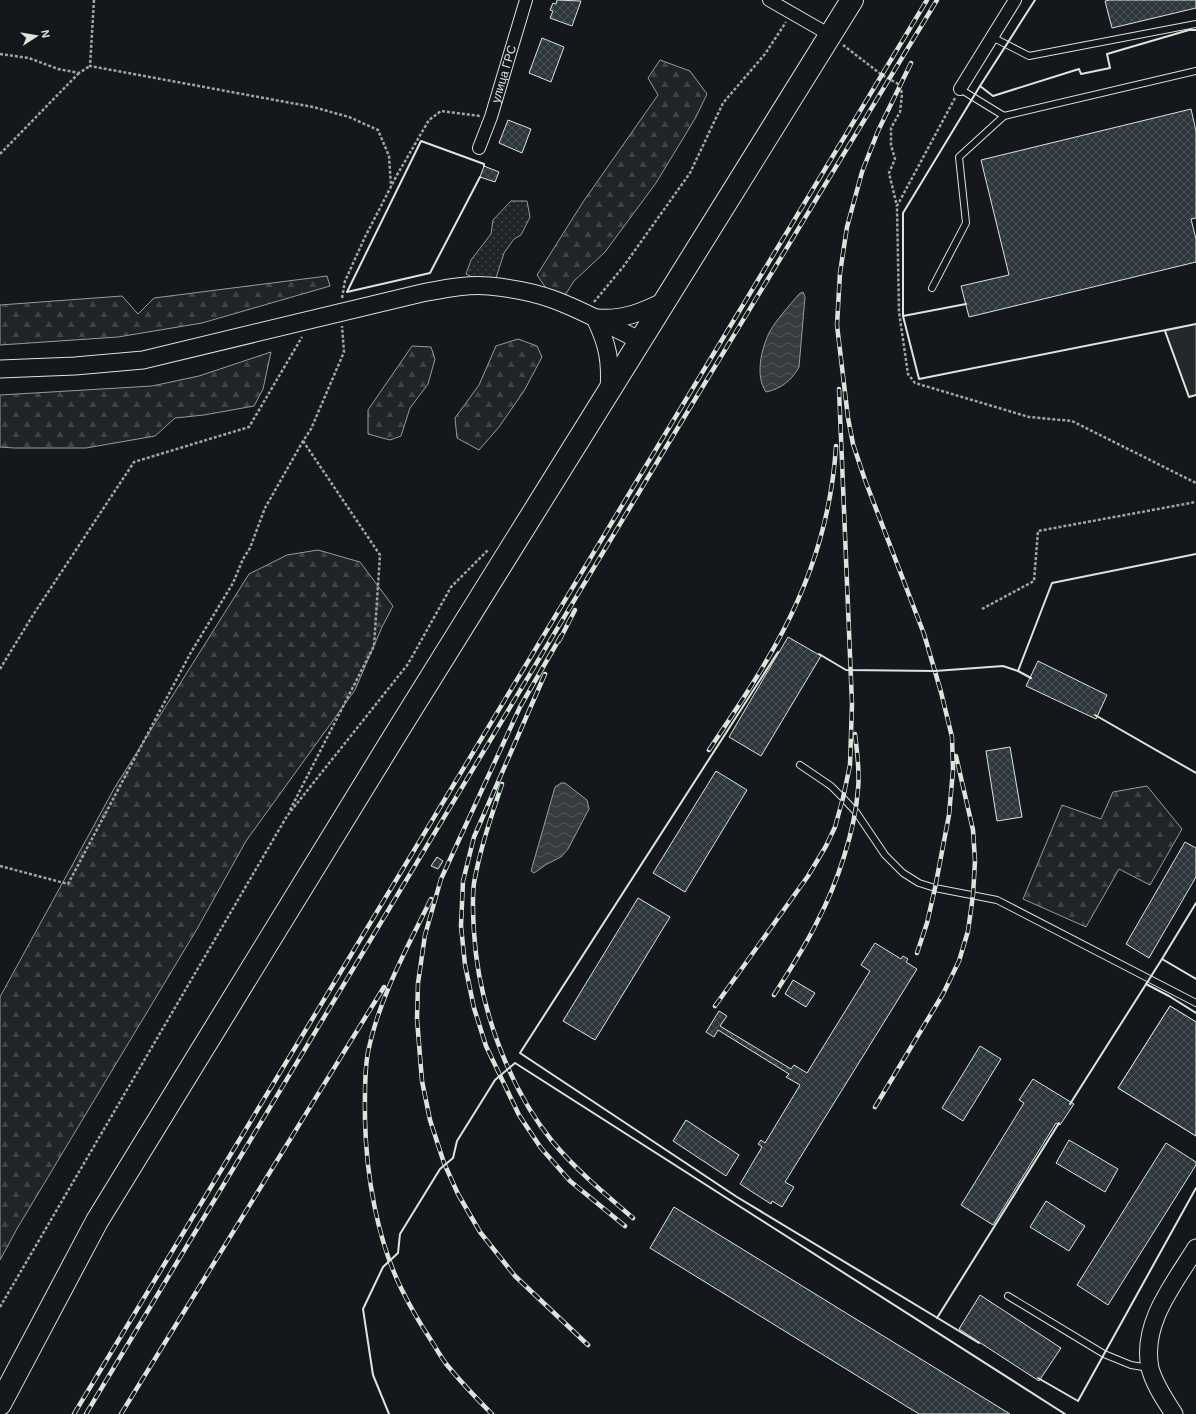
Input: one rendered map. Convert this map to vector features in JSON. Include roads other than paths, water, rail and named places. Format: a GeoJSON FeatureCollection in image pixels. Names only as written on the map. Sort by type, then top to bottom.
{"type":"FeatureCollection","features":[{"type":"Feature","properties":{"kind":"highway"},"geometry":{"type":"LineString","coordinates":[[0,1404],[97,1221],[397,732],[852,0]]}},
{"type":"Feature","properties":{"kind":"street","name":"улица ГРС"},"geometry":{"type":"LineString","coordinates":[[479,148],[491,117],[526,0]]}},
{"type":"Feature","properties":{"kind":"street"},"geometry":{"type":"LineString","coordinates":[[769,0],[830,36]]}},
{"type":"Feature","properties":{"kind":"street"},"geometry":{"type":"LineString","coordinates":[[960,89],[1015,0]]}},
{"type":"Feature","properties":{"kind":"street"},"geometry":{"type":"LineString","coordinates":[[0,369],[75,366],[143,360],[422,293],[456,287],[488,286],[515,290],[552,299],[641,341]]}},
{"type":"Feature","properties":{"kind":"street"},"geometry":{"type":"LineString","coordinates":[[590,316],[611,319],[626,317],[644,311],[666,300]]}},
{"type":"Feature","properties":{"kind":"street"},"geometry":{"type":"LineString","coordinates":[[590,316],[603,335],[608,352],[610,369],[609,392]]}},
{"type":"Feature","properties":{"kind":"street"},"geometry":{"type":"LineString","coordinates":[[1174,1414],[1158,1386],[1151,1368],[1148,1349],[1151,1329],[1161,1304],[1196,1248]]}},
{"type":"Feature","properties":{"kind":"lane"},"geometry":{"type":"LineString","coordinates":[[992,37],[1029,56],[1196,24]]}},
{"type":"Feature","properties":{"kind":"lane"},"geometry":{"type":"LineString","coordinates":[[932,288],[966,224],[959,157],[1004,116],[1196,70]]}},
{"type":"Feature","properties":{"kind":"lane"},"geometry":{"type":"LineString","coordinates":[[960,89],[1004,116]]}},
{"type":"Feature","properties":{"kind":"lane"},"geometry":{"type":"LineString","coordinates":[[800,765],[831,786],[856,812],[885,855],[903,873],[919,883],[935,888],[997,900],[1196,1003]]}},
{"type":"Feature","properties":{"kind":"lane"},"geometry":{"type":"LineString","coordinates":[[1008,1296],[1104,1354],[1131,1364],[1151,1368]]}},
{"type":"Feature","properties":{"kind":"water"},"geometry":{"type":"Polygon","coordinates":[[[803,292],[805,297],[799,367],[786,383],[776,389],[766,392],[761,378],[760,363],[766,340],[779,318],[799,294],[803,292]]]}},
{"type":"Feature","properties":{"kind":"water"},"geometry":{"type":"Polygon","coordinates":[[[561,783],[565,783],[587,800],[589,809],[568,849],[561,857],[534,873],[531,871],[555,787],[561,783]]]}},
{"type":"Feature","properties":{"kind":"railway"},"geometry":{"type":"LineString","coordinates":[[74,1414],[927,0]]}},
{"type":"Feature","properties":{"kind":"railway"},"geometry":{"type":"LineString","coordinates":[[86,1414],[671,439],[937,0]]}},
{"type":"Feature","properties":{"kind":"railway"},"geometry":{"type":"LineString","coordinates":[[911,63],[878,131],[862,172],[847,227],[840,273],[837,325],[848,418],[853,444],[865,480],[924,634],[952,737],[953,770],[949,815],[927,923],[917,953]]}},
{"type":"Feature","properties":{"kind":"railway"},"geometry":{"type":"LineString","coordinates":[[715,1006],[808,876],[826,846],[835,827],[850,765],[852,704],[839,389]]}},
{"type":"Feature","properties":{"kind":"railway"},"geometry":{"type":"LineString","coordinates":[[709,750],[748,692],[766,662],[794,609],[812,565],[819,542],[830,494],[836,446]]}},
{"type":"Feature","properties":{"kind":"railway"},"geometry":{"type":"LineString","coordinates":[[559,641],[575,610]]}},
{"type":"Feature","properties":{"kind":"railway"},"geometry":{"type":"LineString","coordinates":[[561,636],[520,707],[441,879],[425,935],[418,983],[417,1019],[422,1081],[430,1120],[444,1163],[458,1194],[480,1232],[515,1276],[588,1345]]}},
{"type":"Feature","properties":{"kind":"railway"},"geometry":{"type":"LineString","coordinates":[[545,674],[474,837],[463,881],[461,926],[465,965],[474,1008],[486,1046],[519,1115],[541,1148],[570,1181],[625,1226]]}},
{"type":"Feature","properties":{"kind":"railway"},"geometry":{"type":"LineString","coordinates":[[774,995],[797,959],[812,931],[831,891],[844,857],[853,822],[859,782],[855,734]]}},
{"type":"Feature","properties":{"kind":"railway"},"geometry":{"type":"LineString","coordinates":[[875,1107],[943,994],[959,961],[968,931],[973,895],[975,861],[973,830],[956,756]]}},
{"type":"Feature","properties":{"kind":"railway"},"geometry":{"type":"LineString","coordinates":[[502,784],[479,858],[473,895],[477,959],[489,1015],[509,1069],[521,1095],[536,1119],[552,1141],[571,1162],[633,1218]]}},
{"type":"Feature","properties":{"kind":"railway"},"geometry":{"type":"LineString","coordinates":[[431,899],[386,993],[368,1052],[365,1094],[368,1162],[374,1206],[386,1250],[393,1271],[402,1290],[418,1320],[444,1362],[492,1414]]}},
{"type":"Feature","properties":{"kind":"railway"},"geometry":{"type":"LineString","coordinates":[[121,1414],[384,987]]}}]}
